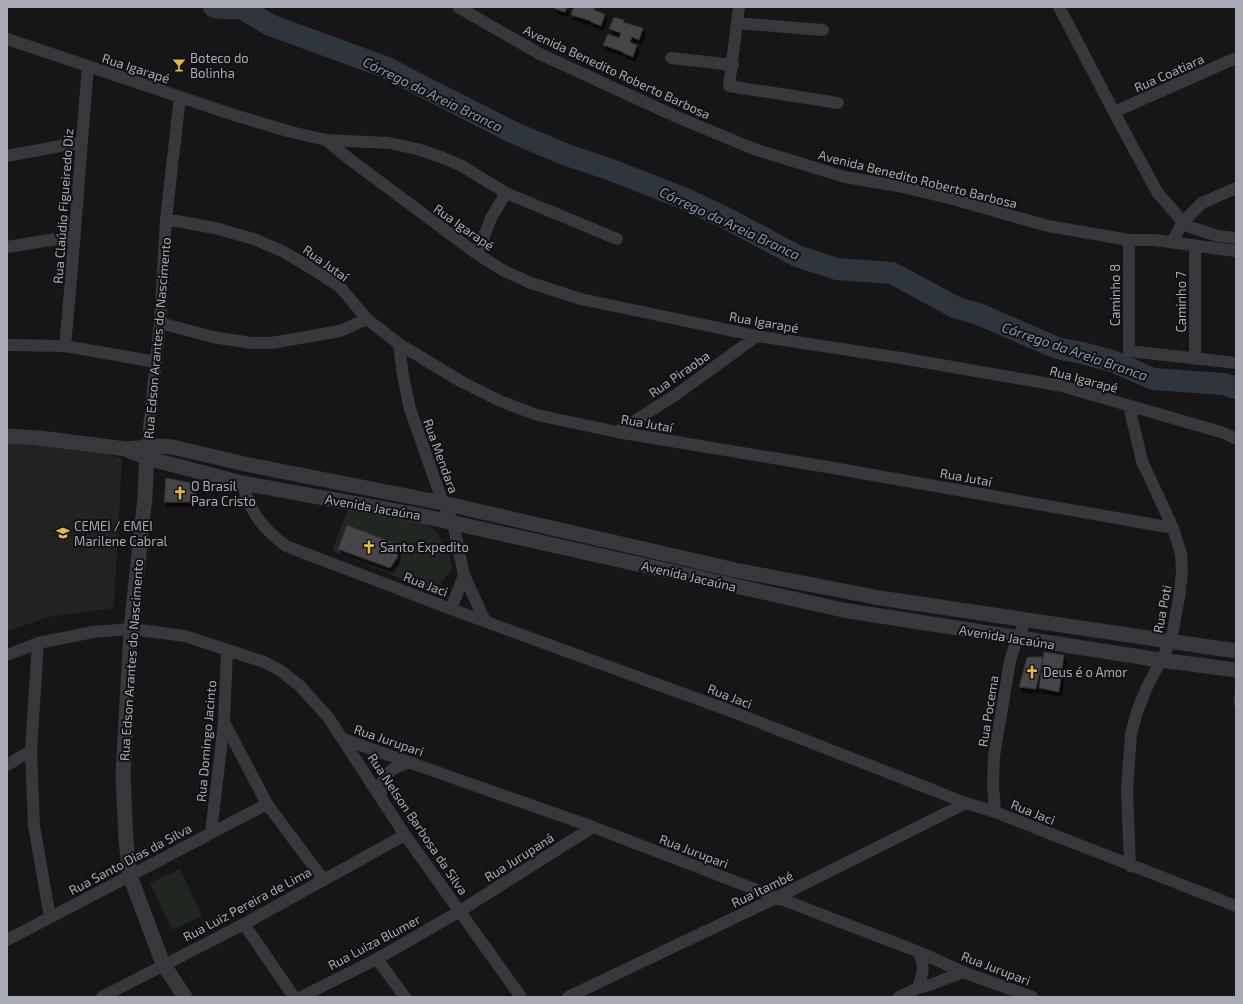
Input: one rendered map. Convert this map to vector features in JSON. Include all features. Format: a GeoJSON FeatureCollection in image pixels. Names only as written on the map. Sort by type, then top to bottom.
{"type":"FeatureCollection","features":[{"type":"Feature","properties":{"kind":"street","name":"Avenida Benedito Roberto Barbosa"},"geometry":{"type":"LineString","coordinates":[[458,7],[540,54],[677,117],[754,149],[845,177],[898,186],[949,198],[1048,226],[1129,240],[1172,242],[1236,251]]}},
{"type":"Feature","properties":{"kind":"street"},"geometry":{"type":"LineString","coordinates":[[739,7],[733,65],[729,86],[838,103]]}},
{"type":"Feature","properties":{"kind":"street"},"geometry":{"type":"LineString","coordinates":[[1058,7],[1157,192],[1183,222],[1218,236],[1236,238]]}},
{"type":"Feature","properties":{"kind":"street"},"geometry":{"type":"LineString","coordinates":[[737,23],[823,30]]}},
{"type":"Feature","properties":{"kind":"street","name":"Rua Igarapé"},"geometry":{"type":"LineString","coordinates":[[7,39],[234,115],[326,140],[389,143],[417,149],[462,166],[506,193],[617,239]]}},
{"type":"Feature","properties":{"kind":"street"},"geometry":{"type":"LineString","coordinates":[[671,58],[733,65]]}},
{"type":"Feature","properties":{"kind":"street","name":"Rua Coatiara"},"geometry":{"type":"LineString","coordinates":[[1114,112],[1236,58]]}},
{"type":"Feature","properties":{"kind":"street","name":"Rua Claúdio Figueiredo Diz"},"geometry":{"type":"LineString","coordinates":[[65,346],[88,67]]}},
{"type":"Feature","properties":{"kind":"street","name":"Rua Edson Arantes do Nascimento"},"geometry":{"type":"LineString","coordinates":[[180,97],[166,219],[160,323],[147,453],[145,498],[131,629],[123,775],[126,841],[130,876],[163,964],[185,997]]}},
{"type":"Feature","properties":{"kind":"street","name":"Rua Igarapé"},"geometry":{"type":"LineString","coordinates":[[326,140],[366,172],[477,254],[504,271],[581,299],[756,336],[907,359],[1054,385],[1224,433],[1236,439]]}},
{"type":"Feature","properties":{"kind":"street"},"geometry":{"type":"LineString","coordinates":[[7,156],[81,142]]}},
{"type":"Feature","properties":{"kind":"street"},"geometry":{"type":"LineString","coordinates":[[1172,242],[1183,222],[1202,203],[1236,188]]}},
{"type":"Feature","properties":{"kind":"street"},"geometry":{"type":"LineString","coordinates":[[477,254],[491,218],[506,193]]}},
{"type":"Feature","properties":{"kind":"street","name":"Rua Jutaí"},"geometry":{"type":"LineString","coordinates":[[166,219],[215,228],[254,239],[284,252],[340,287],[367,318],[399,344],[462,382],[500,401],[537,415],[617,432],[1173,528]]}},
{"type":"Feature","properties":{"kind":"street"},"geometry":{"type":"LineString","coordinates":[[7,247],[75,236]]}},
{"type":"Feature","properties":{"kind":"street","name":"Caminho 8"},"geometry":{"type":"LineString","coordinates":[[1129,240],[1130,351],[1195,359]]}},
{"type":"Feature","properties":{"kind":"street","name":"Caminho 7"},"geometry":{"type":"LineString","coordinates":[[1195,245],[1195,359]]}},
{"type":"Feature","properties":{"kind":"street"},"geometry":{"type":"LineString","coordinates":[[160,323],[213,337],[251,343],[271,343],[340,331],[367,318]]}},
{"type":"Feature","properties":{"kind":"street","name":"Rua Piraoba"},"geometry":{"type":"LineString","coordinates":[[617,432],[677,394],[756,336]]}},
{"type":"Feature","properties":{"kind":"street","name":"Rua Mendara"},"geometry":{"type":"LineString","coordinates":[[399,344],[403,376],[410,409],[443,502],[453,523],[464,575],[485,621]]}},
{"type":"Feature","properties":{"kind":"street"},"geometry":{"type":"LineString","coordinates":[[7,345],[65,346],[156,362]]}},
{"type":"Feature","properties":{"kind":"street"},"geometry":{"type":"LineString","coordinates":[[1195,359],[1236,363]]}},
{"type":"Feature","properties":{"kind":"street","name":"Rua Poti"},"geometry":{"type":"LineString","coordinates":[[1130,406],[1142,461],[1173,528],[1181,554],[1182,572],[1171,641],[1160,660],[1137,712],[1131,734],[1127,790],[1130,866]]}},
{"type":"Feature","properties":{"kind":"street"},"geometry":{"type":"LineString","coordinates":[[7,436],[40,438],[147,453]]}},
{"type":"Feature","properties":{"kind":"street","name":"Avenida Jacaúna"},"geometry":{"type":"LineString","coordinates":[[147,453],[172,447],[245,464],[443,502],[735,570],[880,598],[1236,651]]}},
{"type":"Feature","properties":{"kind":"street","name":"Avenida Jacaúna"},"geometry":{"type":"LineString","coordinates":[[147,453],[242,483],[453,523],[843,610],[1017,639],[1236,670]]}},
{"type":"Feature","properties":{"kind":"street","name":"Rua Jaci"},"geometry":{"type":"LineString","coordinates":[[242,483],[246,497],[254,514],[269,533],[286,546],[451,609],[728,710],[1236,906]]}},
{"type":"Feature","properties":{"kind":"street"},"geometry":{"type":"LineString","coordinates":[[451,609],[464,575]]}},
{"type":"Feature","properties":{"kind":"street","name":"Rua Pocema"},"geometry":{"type":"LineString","coordinates":[[995,812],[993,784],[994,756],[1010,661],[1017,639],[1027,619]]}},
{"type":"Feature","properties":{"kind":"street","name":"Rua Nelson Barbosa da Silva"},"geometry":{"type":"LineString","coordinates":[[7,656],[38,643],[93,632],[131,629],[185,636],[264,662],[281,671],[300,686],[314,700],[343,738],[405,835],[521,997]]}},
{"type":"Feature","properties":{"kind":"street"},"geometry":{"type":"LineString","coordinates":[[38,643],[31,751],[34,826],[50,917]]}},
{"type":"Feature","properties":{"kind":"street","name":"Rua Domingo Jacinto"},"geometry":{"type":"LineString","coordinates":[[211,833],[224,722],[227,651]]}},
{"type":"Feature","properties":{"kind":"street"},"geometry":{"type":"LineString","coordinates":[[224,722],[267,804],[323,879]]}},
{"type":"Feature","properties":{"kind":"street","name":"Rua Jurupari"},"geometry":{"type":"LineString","coordinates":[[343,738],[593,827],[919,952],[963,972],[1032,997]]}},
{"type":"Feature","properties":{"kind":"street"},"geometry":{"type":"LineString","coordinates":[[7,765],[31,751]]}},
{"type":"Feature","properties":{"kind":"street"},"geometry":{"type":"LineString","coordinates":[[381,797],[382,783],[388,774],[395,767],[409,762]]}},
{"type":"Feature","properties":{"kind":"street","name":"Rua Itambé"},"geometry":{"type":"LineString","coordinates":[[568,997],[776,898],[966,803]]}},
{"type":"Feature","properties":{"kind":"street","name":"Rua Santo Dias da Silva"},"geometry":{"type":"LineString","coordinates":[[7,940],[267,804]]}},
{"type":"Feature","properties":{"kind":"street","name":"Rua Jurupaná"},"geometry":{"type":"LineString","coordinates":[[460,911],[593,827]]}},
{"type":"Feature","properties":{"kind":"street","name":"Rua Luiz Pereira de Lima"},"geometry":{"type":"LineString","coordinates":[[102,997],[163,964],[244,924],[405,835]]}},
{"type":"Feature","properties":{"kind":"street","name":"Rua Luiza Blumer"},"geometry":{"type":"LineString","coordinates":[[301,997],[377,959],[460,911]]}},
{"type":"Feature","properties":{"kind":"street"},"geometry":{"type":"LineString","coordinates":[[244,924],[294,997]]}},
{"type":"Feature","properties":{"kind":"street"},"geometry":{"type":"LineString","coordinates":[[918,988],[924,970],[919,952]]}},
{"type":"Feature","properties":{"kind":"street"},"geometry":{"type":"LineString","coordinates":[[377,959],[405,997]]}},
{"type":"Feature","properties":{"kind":"street"},"geometry":{"type":"LineString","coordinates":[[899,997],[918,988],[963,972]]}},
{"type":"Feature","properties":{"kind":"shaded area","name":"CEMEI / EMEI Marilene Cabral"},"geometry":{"type":"Polygon","coordinates":[[[7,439],[39,441],[122,458],[114,608],[48,617],[7,631],[7,439]]]}},
{"type":"Feature","properties":{"kind":"shaded area"},"geometry":{"type":"Polygon","coordinates":[[[349,507],[396,519],[422,522],[437,532],[449,553],[452,569],[439,585],[425,588],[332,551],[349,507]]]}},
{"type":"Feature","properties":{"kind":"shaded area"},"geometry":{"type":"Polygon","coordinates":[[[180,869],[202,916],[172,930],[150,883],[180,869]]]}},
{"type":"Feature","properties":{"kind":"building"},"geometry":{"type":"Polygon","coordinates":[[[554,7],[567,7],[565,12],[555,9],[554,7]]]}},
{"type":"Feature","properties":{"kind":"building"},"geometry":{"type":"Polygon","coordinates":[[[574,7],[595,7],[594,10],[605,14],[601,26],[591,21],[571,15],[574,7]]]}},
{"type":"Feature","properties":{"kind":"building"},"geometry":{"type":"Polygon","coordinates":[[[614,17],[624,20],[623,22],[643,28],[639,40],[632,37],[630,42],[637,45],[633,57],[603,45],[608,34],[619,38],[621,33],[609,29],[614,17]]]}},
{"type":"Feature","properties":{"kind":"building","name":"O Brasil Para Cristo"},"geometry":{"type":"Polygon","coordinates":[[[166,478],[196,484],[195,502],[164,502],[166,478]]]}},
{"type":"Feature","properties":{"kind":"building","name":"Santo Expedito"},"geometry":{"type":"Polygon","coordinates":[[[347,525],[399,545],[397,558],[390,568],[338,549],[347,525]]]}},
{"type":"Feature","properties":{"kind":"building"},"geometry":{"type":"Polygon","coordinates":[[[1044,652],[1064,655],[1059,692],[1039,688],[1044,652]]]}},
{"type":"Feature","properties":{"kind":"building","name":"Deus é o Amor"},"geometry":{"type":"Polygon","coordinates":[[[1027,657],[1043,657],[1036,689],[1019,687],[1027,657]]]}},
{"type":"Feature","properties":{"kind":"building"},"geometry":{"type":"Polygon","coordinates":[[[1236,684],[1236,705],[1234,705],[1236,684]]]}},
{"type":"Feature","properties":{"kind":"waterway","name":"Córrego da Areia Branca"},"geometry":{"type":"LineString","coordinates":[[214,7],[241,8],[270,25],[385,67],[512,132],[564,154],[606,168],[683,198],[724,217],[797,256],[837,269],[892,273],[955,307],[981,315],[1057,348],[1112,361],[1153,379],[1224,384],[1236,388]]}},
{"type":"Feature","properties":{"kind":"place","name":"Boteco do Bolinha"},"geometry":{"type":"Point","coordinates":[179,65]}},
{"type":"Feature","properties":{"kind":"place","name":"O Brasil Para Cristo"},"geometry":{"type":"Point","coordinates":[180,493]}},
{"type":"Feature","properties":{"kind":"place","name":"CEMEI / EMEI Marilene Cabral"},"geometry":{"type":"Point","coordinates":[63,533]}},
{"type":"Feature","properties":{"kind":"place","name":"Santo Expedito"},"geometry":{"type":"Point","coordinates":[369,547]}},
{"type":"Feature","properties":{"kind":"place","name":"Deus é o Amor"},"geometry":{"type":"Point","coordinates":[1032,672]}}]}
